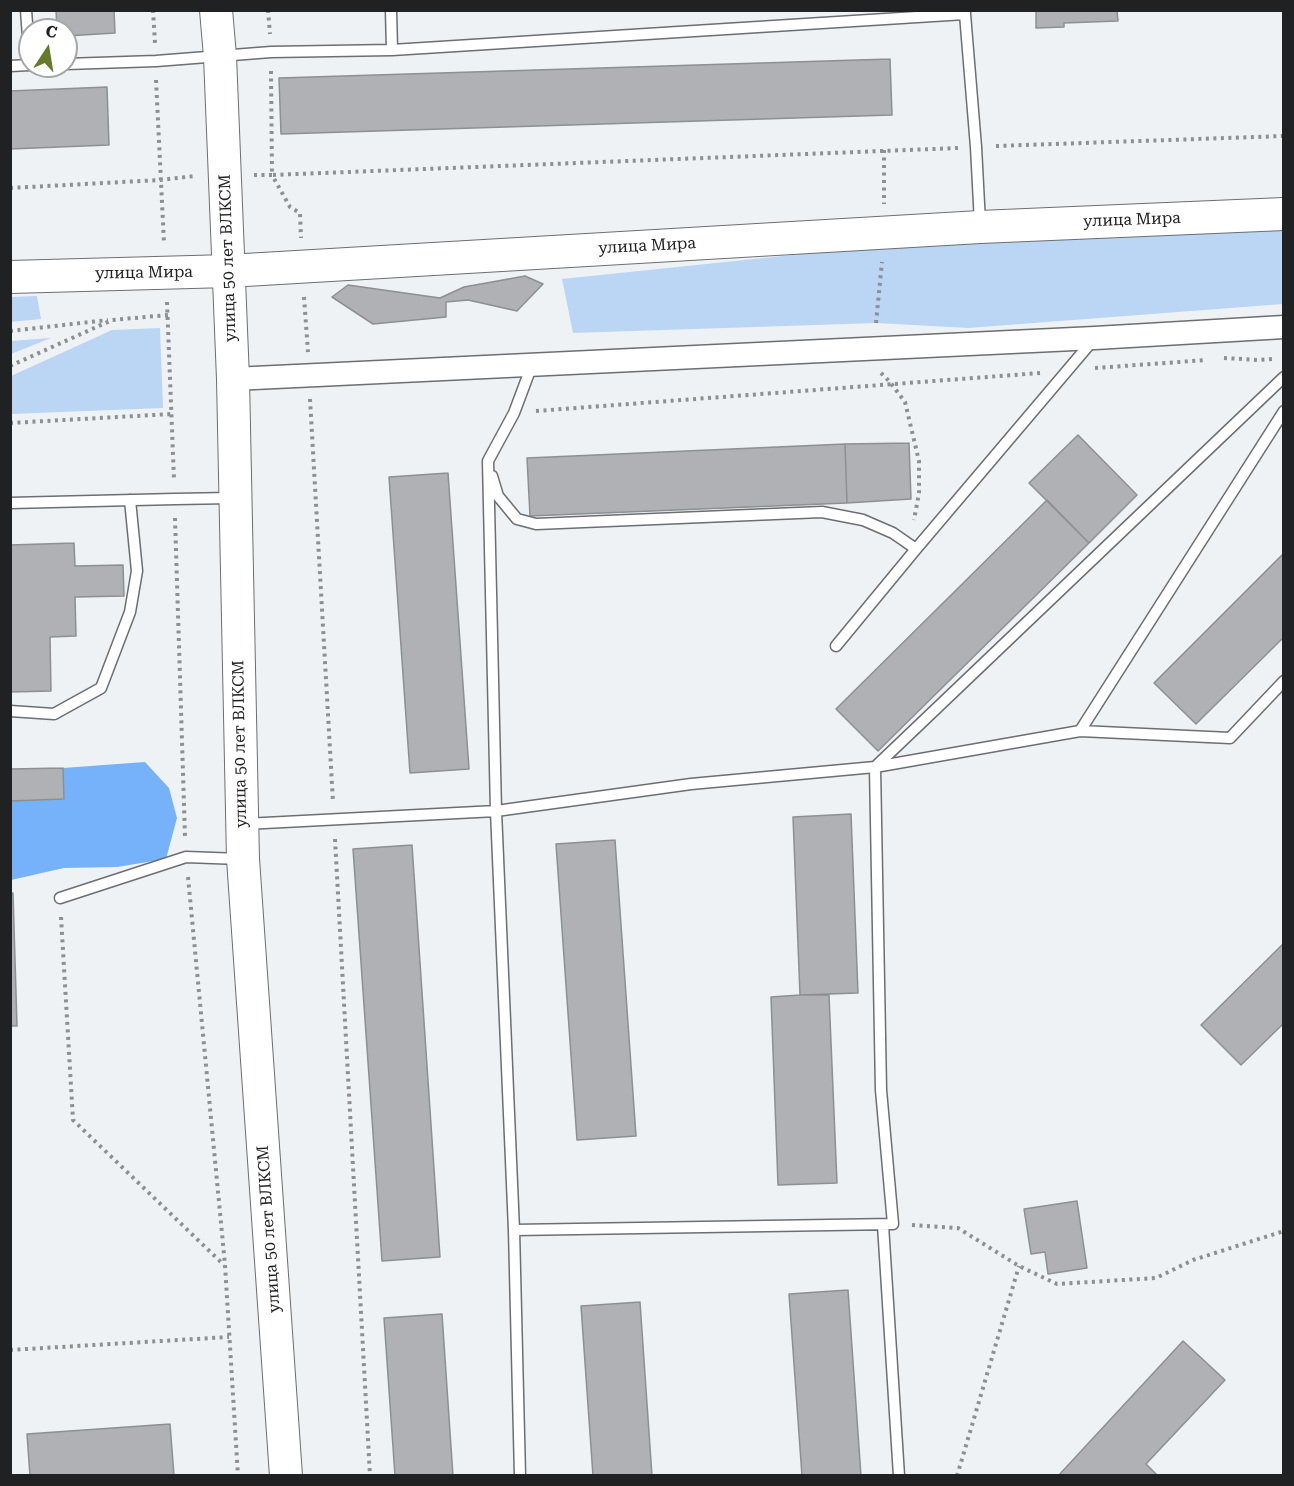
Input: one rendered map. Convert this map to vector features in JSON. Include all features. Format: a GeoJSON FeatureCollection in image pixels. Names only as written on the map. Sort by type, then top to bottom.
{"type":"FeatureCollection","features":[{"type":"Feature","properties":{"kind":"street","name":"улица 50 лет ВЛКСМ"},"geometry":{"type":"LineString","coordinates":[[216,10],[220,56],[233,379],[243,859],[286,1476]]}},
{"type":"Feature","properties":{"kind":"street","name":"улица Мира"},"geometry":{"type":"LineString","coordinates":[[10,277],[228,271],[980,227],[1284,214]]}},
{"type":"Feature","properties":{"kind":"street"},"geometry":{"type":"LineString","coordinates":[[233,379],[1284,327]]}},
{"type":"Feature","properties":{"kind":"lane"},"geometry":{"type":"LineString","coordinates":[[391,10],[392,50]]}},
{"type":"Feature","properties":{"kind":"lane"},"geometry":{"type":"LineString","coordinates":[[78,64],[156,61],[271,52],[392,50],[965,12],[980,227]]}},
{"type":"Feature","properties":{"kind":"lane"},"geometry":{"type":"LineString","coordinates":[[836,646],[1095,338]]}},
{"type":"Feature","properties":{"kind":"lane"},"geometry":{"type":"LineString","coordinates":[[520,1476],[514,1230],[496,811],[488,461],[514,413],[531,365]]}},
{"type":"Feature","properties":{"kind":"lane"},"geometry":{"type":"LineString","coordinates":[[899,1476],[881,1090],[875,767],[1284,377]]}},
{"type":"Feature","properties":{"kind":"lane"},"geometry":{"type":"LineString","coordinates":[[1080,731],[1284,411]]}},
{"type":"Feature","properties":{"kind":"lane"},"geometry":{"type":"LineString","coordinates":[[488,461],[498,496],[517,519],[536,524],[822,512],[863,520],[893,533],[916,549]]}},
{"type":"Feature","properties":{"kind":"lane"},"geometry":{"type":"LineString","coordinates":[[10,503],[235,498]]}},
{"type":"Feature","properties":{"kind":"lane"},"geometry":{"type":"LineString","coordinates":[[10,711],[54,714],[101,688],[130,612],[136,571],[130,500]]}},
{"type":"Feature","properties":{"kind":"lane"},"geometry":{"type":"LineString","coordinates":[[242,824],[496,811],[691,784],[875,767],[1080,731],[1230,738],[1284,681]]}},
{"type":"Feature","properties":{"kind":"lane"},"geometry":{"type":"LineString","coordinates":[[60,898],[186,857],[243,859]]}},
{"type":"Feature","properties":{"kind":"lane"},"geometry":{"type":"LineString","coordinates":[[514,1230],[888,1225]]}},
{"type":"Feature","properties":{"kind":"path"},"geometry":{"type":"LineString","coordinates":[[153,10],[165,272]]}},
{"type":"Feature","properties":{"kind":"path"},"geometry":{"type":"LineString","coordinates":[[268,10],[271,52],[272,175]]}},
{"type":"Feature","properties":{"kind":"path"},"geometry":{"type":"LineString","coordinates":[[10,188],[224,175],[1284,136]]}},
{"type":"Feature","properties":{"kind":"path"},"geometry":{"type":"LineString","coordinates":[[10,331],[168,315]]}},
{"type":"Feature","properties":{"kind":"path"},"geometry":{"type":"LineString","coordinates":[[10,366],[112,320]]}},
{"type":"Feature","properties":{"kind":"path"},"geometry":{"type":"LineString","coordinates":[[1224,358],[1275,359]]}},
{"type":"Feature","properties":{"kind":"path"},"geometry":{"type":"LineString","coordinates":[[1094,368],[1212,359]]}},
{"type":"Feature","properties":{"kind":"path"},"geometry":{"type":"LineString","coordinates":[[514,413],[1046,372]]}},
{"type":"Feature","properties":{"kind":"path"},"geometry":{"type":"LineString","coordinates":[[10,423],[172,414]]}},
{"type":"Feature","properties":{"kind":"path"},"geometry":{"type":"LineString","coordinates":[[60,898],[73,1120],[225,1265]]}},
{"type":"Feature","properties":{"kind":"path"},"geometry":{"type":"LineString","coordinates":[[888,1225],[958,1227],[1019,1266],[1057,1284],[1156,1278],[1193,1260],[1284,1231]]}},
{"type":"Feature","properties":{"kind":"path"},"geometry":{"type":"LineString","coordinates":[[957,1476],[1019,1266]]}},
{"type":"Feature","properties":{"kind":"path"},"geometry":{"type":"LineString","coordinates":[[10,1350],[229,1337]]}},
{"type":"Feature","properties":{"kind":"shaded area"},"geometry":{"type":"Polygon","coordinates":[[[1283,223],[1283,304],[968,328],[876,323],[573,333],[562,279],[879,246],[1283,223]]]}},
{"type":"Feature","properties":{"kind":"shaded area"},"geometry":{"type":"Polygon","coordinates":[[[37,296],[41,319],[11,322],[11,297],[37,296]]]}},
{"type":"Feature","properties":{"kind":"shaded area"},"geometry":{"type":"Polygon","coordinates":[[[160,328],[163,408],[11,414],[11,376],[112,330],[160,328]]]}},
{"type":"Feature","properties":{"kind":"shaded area"},"geometry":{"type":"Polygon","coordinates":[[[51,338],[11,354],[11,341],[51,338]]]}},
{"type":"Feature","properties":{"kind":"shaded area"},"geometry":{"type":"Polygon","coordinates":[[[145,762],[169,788],[177,818],[166,859],[117,867],[64,868],[11,880],[10,801],[64,799],[63,768],[145,762]]]}},
{"type":"Feature","properties":{"kind":"building"},"geometry":{"type":"Polygon","coordinates":[[[56,10],[114,10],[115,33],[78,35],[78,18],[56,18],[56,10]]]}},
{"type":"Feature","properties":{"kind":"building"},"geometry":{"type":"Polygon","coordinates":[[[1036,10],[1117,10],[1118,21],[1064,23],[1064,27],[1036,28],[1036,10]]]}},
{"type":"Feature","properties":{"kind":"building"},"geometry":{"type":"Polygon","coordinates":[[[890,59],[892,115],[281,134],[279,78],[890,59]]]}},
{"type":"Feature","properties":{"kind":"building"},"geometry":{"type":"Polygon","coordinates":[[[107,87],[109,145],[10,149],[10,91],[107,87]]]}},
{"type":"Feature","properties":{"kind":"building"},"geometry":{"type":"Polygon","coordinates":[[[525,276],[543,284],[517,311],[468,300],[446,302],[446,317],[373,324],[332,297],[348,285],[440,298],[464,287],[525,276]]]}},
{"type":"Feature","properties":{"kind":"building"},"geometry":{"type":"Polygon","coordinates":[[[1078,435],[1137,495],[1089,543],[1029,483],[1078,435]]]}},
{"type":"Feature","properties":{"kind":"building"},"geometry":{"type":"Polygon","coordinates":[[[909,443],[911,499],[847,503],[845,444],[909,443]]]}},
{"type":"Feature","properties":{"kind":"building"},"geometry":{"type":"Polygon","coordinates":[[[845,444],[847,503],[530,516],[527,458],[845,444]]]}},
{"type":"Feature","properties":{"kind":"building"},"geometry":{"type":"Polygon","coordinates":[[[448,473],[469,769],[410,773],[389,477],[448,473]]]}},
{"type":"Feature","properties":{"kind":"building"},"geometry":{"type":"Polygon","coordinates":[[[1047,500],[1089,543],[878,751],[836,709],[1047,500]]]}},
{"type":"Feature","properties":{"kind":"building"},"geometry":{"type":"Polygon","coordinates":[[[74,543],[75,566],[123,565],[124,596],[75,597],[76,636],[50,637],[51,691],[10,692],[10,545],[74,543]]]}},
{"type":"Feature","properties":{"kind":"building"},"geometry":{"type":"Polygon","coordinates":[[[1284,553],[1284,637],[1196,724],[1154,683],[1284,553]]]}},
{"type":"Feature","properties":{"kind":"building"},"geometry":{"type":"Polygon","coordinates":[[[63,768],[64,799],[10,801],[10,769],[63,768]]]}},
{"type":"Feature","properties":{"kind":"building"},"geometry":{"type":"Polygon","coordinates":[[[851,814],[858,993],[800,995],[793,817],[851,814]]]}},
{"type":"Feature","properties":{"kind":"building"},"geometry":{"type":"Polygon","coordinates":[[[615,840],[636,1136],[577,1140],[556,844],[615,840]]]}},
{"type":"Feature","properties":{"kind":"building"},"geometry":{"type":"Polygon","coordinates":[[[412,845],[440,1257],[382,1261],[353,849],[412,845]]]}},
{"type":"Feature","properties":{"kind":"building"},"geometry":{"type":"Polygon","coordinates":[[[10,893],[13,893],[17,1026],[10,1026],[10,893]]]}},
{"type":"Feature","properties":{"kind":"building"},"geometry":{"type":"Polygon","coordinates":[[[1284,943],[1284,1023],[1241,1065],[1201,1025],[1284,943]]]}},
{"type":"Feature","properties":{"kind":"building"},"geometry":{"type":"Polygon","coordinates":[[[829,995],[837,1183],[778,1185],[771,997],[829,995]]]}},
{"type":"Feature","properties":{"kind":"building"},"geometry":{"type":"Polygon","coordinates":[[[1077,1201],[1087,1268],[1048,1274],[1045,1252],[1031,1254],[1024,1209],[1077,1201]]]}},
{"type":"Feature","properties":{"kind":"building"},"geometry":{"type":"Polygon","coordinates":[[[848,1290],[861,1476],[802,1476],[789,1294],[848,1290]]]}},
{"type":"Feature","properties":{"kind":"building"},"geometry":{"type":"Polygon","coordinates":[[[640,1302],[652,1476],[593,1476],[581,1306],[640,1302]]]}},
{"type":"Feature","properties":{"kind":"building"},"geometry":{"type":"Polygon","coordinates":[[[442,1314],[453,1476],[395,1476],[384,1318],[442,1314]]]}},
{"type":"Feature","properties":{"kind":"building"},"geometry":{"type":"Polygon","coordinates":[[[1183,1341],[1225,1380],[1146,1464],[1158,1476],[1058,1476],[1183,1341]]]}},
{"type":"Feature","properties":{"kind":"building"},"geometry":{"type":"Polygon","coordinates":[[[170,1424],[174,1476],[30,1476],[27,1434],[170,1424]]]}}]}
